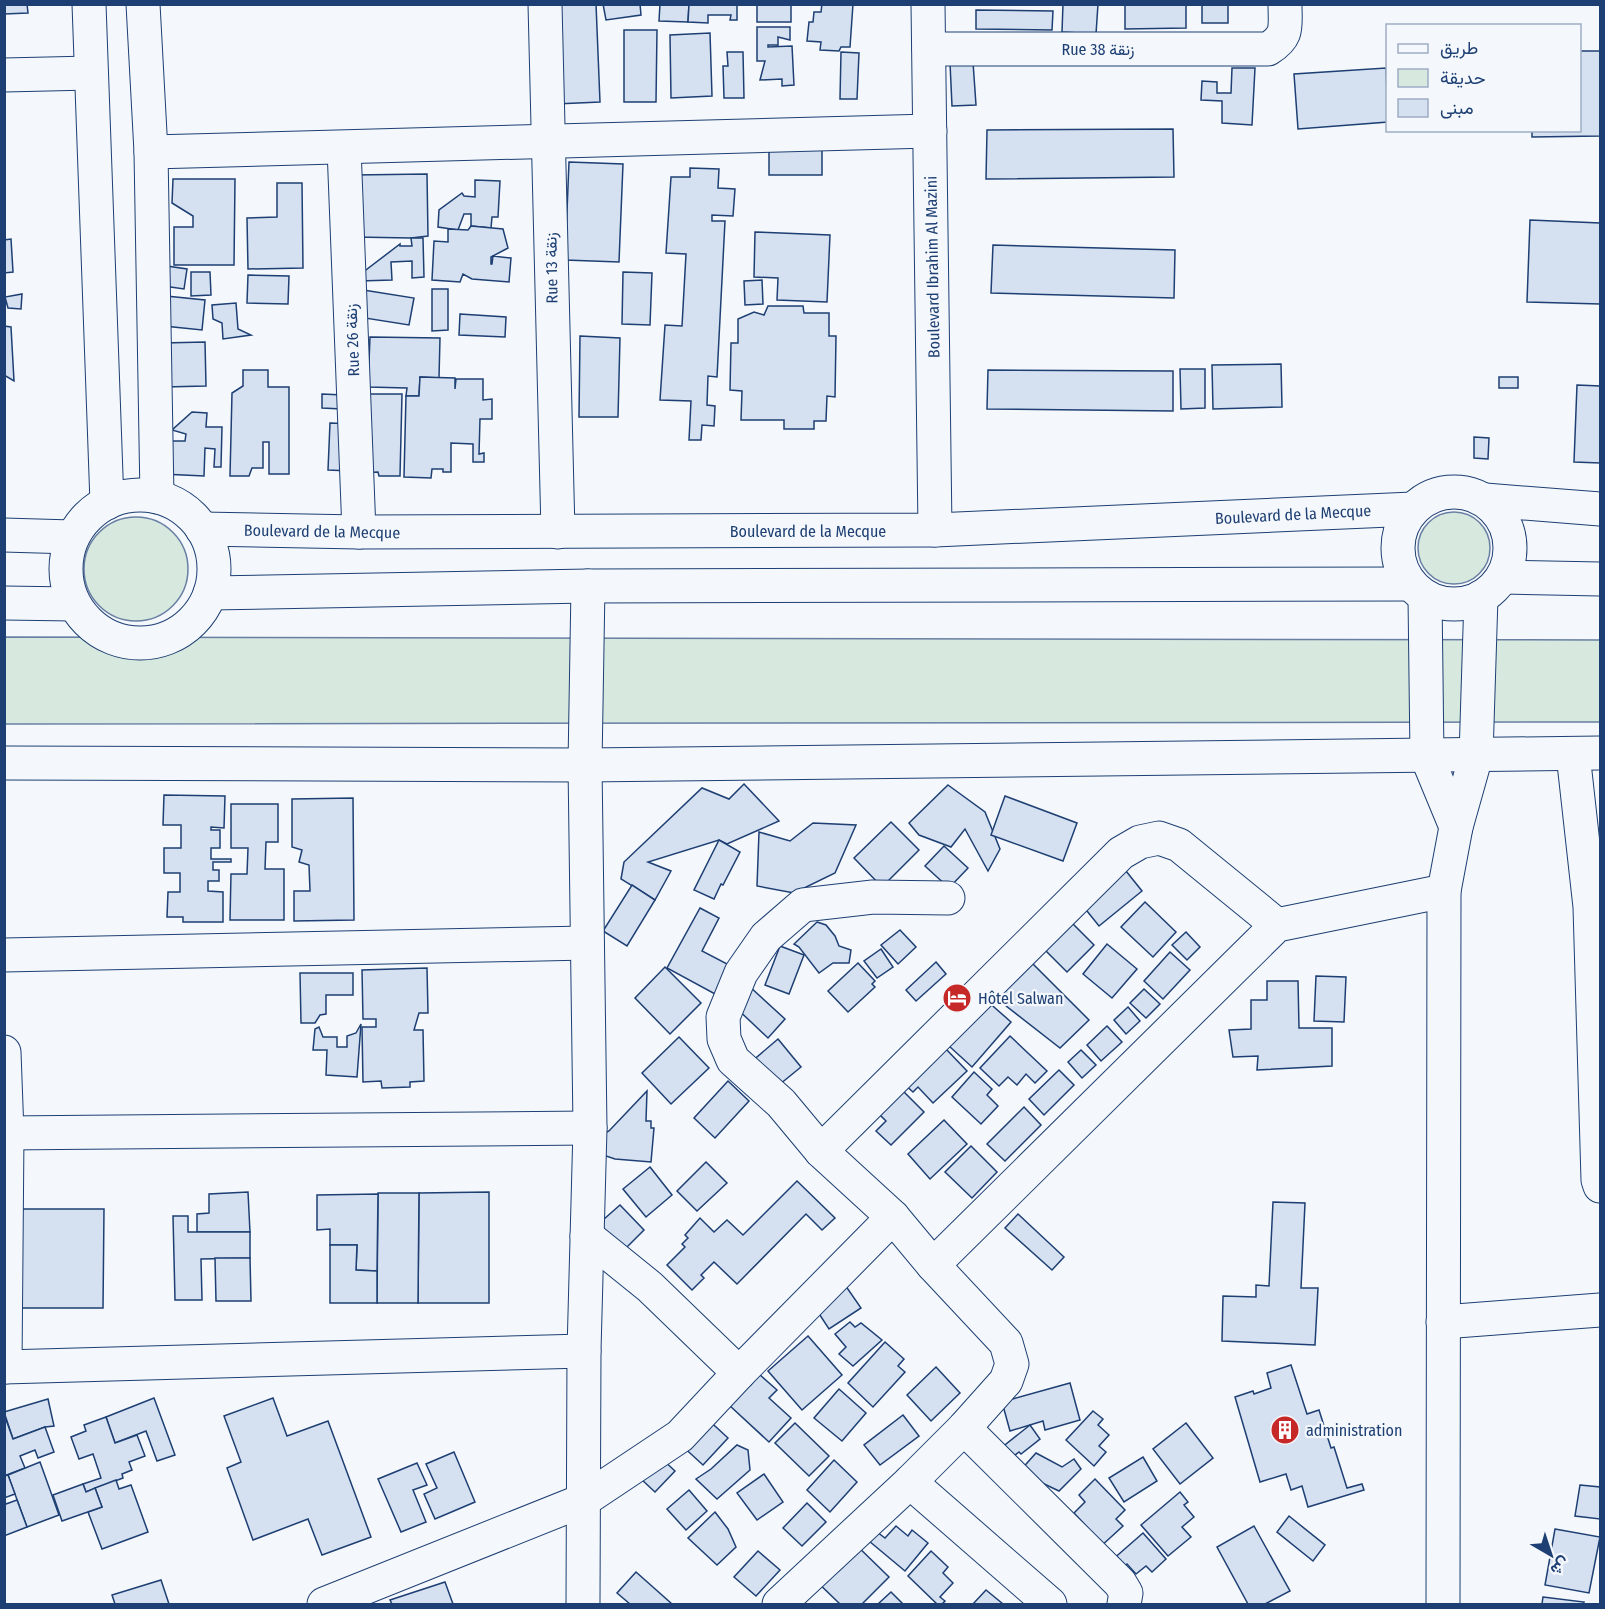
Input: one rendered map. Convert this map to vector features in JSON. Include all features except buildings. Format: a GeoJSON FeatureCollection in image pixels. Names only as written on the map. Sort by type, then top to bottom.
{"type":"FeatureCollection","features":[{"type":"Feature","properties":{"kind":"street"},"geometry":{"type":"LineString","coordinates":[[88,4],[107,503]]}},
{"type":"Feature","properties":{"kind":"street"},"geometry":{"type":"LineString","coordinates":[[143,4],[152,152],[157,497]]}},
{"type":"Feature","properties":{"kind":"street","name":"Rue 13 زنقة"},"geometry":{"type":"LineString","coordinates":[[545,4],[558,532]]}},
{"type":"Feature","properties":{"kind":"street","name":"Boulevard Ibrahim Al Mazini"},"geometry":{"type":"LineString","coordinates":[[928,4],[935,530]]}},
{"type":"Feature","properties":{"kind":"street","name":"Rue 38 زنقة"},"geometry":{"type":"LineString","coordinates":[[928,49],[1268,49],[1280,41],[1285,29],[1285,4]]}},
{"type":"Feature","properties":{"kind":"street"},"geometry":{"type":"LineString","coordinates":[[4,75],[92,73]]}},
{"type":"Feature","properties":{"kind":"street"},"geometry":{"type":"LineString","coordinates":[[152,152],[930,131]]}},
{"type":"Feature","properties":{"kind":"street","name":"Rue 26 زنقة"},"geometry":{"type":"LineString","coordinates":[[344,148],[359,532]]}},
{"type":"Feature","properties":{"kind":"street"},"geometry":{"type":"LineString","coordinates":[[1600,509],[1485,500],[1455,491],[1440,493],[1425,499],[1413,509],[1403,523],[1398,538],[1397,554],[1401,570],[1417,590],[1443,603],[1462,603],[1492,587],[1600,579]]}},
{"type":"Feature","properties":{"kind":"street"},"geometry":{"type":"LineString","coordinates":[[140,495],[157,497],[175,504],[190,515],[202,529],[212,549],[214,571],[210,593],[199,615],[180,632],[157,642],[132,644],[108,638],[88,624],[73,604],[66,582],[66,559],[72,537],[81,523],[107,503],[123,497],[140,495]]}},
{"type":"Feature","properties":{"kind":"street"},"geometry":{"type":"LineString","coordinates":[[1443,1605],[1443,891],[1456,826],[1476,756],[1492,587],[1509,561],[1510,543],[1507,527],[1498,512],[1485,500]]}},
{"type":"Feature","properties":{"kind":"street","name":"Boulevard de la Mecque"},"geometry":{"type":"LineString","coordinates":[[202,529],[359,532],[935,530],[1413,509]]}},
{"type":"Feature","properties":{"kind":"street"},"geometry":{"type":"LineString","coordinates":[[4,535],[72,537]]}},
{"type":"Feature","properties":{"kind":"street"},"geometry":{"type":"LineString","coordinates":[[210,593],[588,586],[1417,590]]}},
{"type":"Feature","properties":{"kind":"street"},"geometry":{"type":"LineString","coordinates":[[584,1605],[584,1351],[590,1128],[585,765],[588,586]]}},
{"type":"Feature","properties":{"kind":"street"},"geometry":{"type":"LineString","coordinates":[[1417,590],[1427,757],[1456,826]]}},
{"type":"Feature","properties":{"kind":"street"},"geometry":{"type":"LineString","coordinates":[[4,603],[73,604]]}},
{"type":"Feature","properties":{"kind":"street"},"geometry":{"type":"LineString","coordinates":[[4,763],[585,765],[1587,754],[1598,1180],[1600,1186]]}},
{"type":"Feature","properties":{"kind":"street"},"geometry":{"type":"LineString","coordinates":[[821,1151],[1121,852],[1140,842],[1159,838],[1179,845],[1276,925]]}},
{"type":"Feature","properties":{"kind":"street"},"geometry":{"type":"LineString","coordinates":[[933,1265],[1276,925],[1443,891]]}},
{"type":"Feature","properties":{"kind":"street"},"geometry":{"type":"LineString","coordinates":[[779,1605],[964,1428],[1006,1381],[1012,1364],[1006,1343],[933,1265],[893,1217],[821,1151],[781,1103],[733,1060],[724,1039],[723,1017],[741,973],[766,937],[803,905],[873,897],[948,898]]}},
{"type":"Feature","properties":{"kind":"street"},"geometry":{"type":"LineString","coordinates":[[4,955],[587,943]]}},
{"type":"Feature","properties":{"kind":"street"},"geometry":{"type":"LineString","coordinates":[[4,1052],[5,1366],[584,1351]]}},
{"type":"Feature","properties":{"kind":"street"},"geometry":{"type":"LineString","coordinates":[[6,1133],[590,1128]]}},
{"type":"Feature","properties":{"kind":"street"},"geometry":{"type":"LineString","coordinates":[[324,1605],[584,1500],[680,1436],[893,1217]]}},
{"type":"Feature","properties":{"kind":"street"},"geometry":{"type":"LineString","coordinates":[[587,1236],[650,1287],[739,1373]]}},
{"type":"Feature","properties":{"kind":"street"},"geometry":{"type":"LineString","coordinates":[[1443,1322],[1600,1310]]}},
{"type":"Feature","properties":{"kind":"street"},"geometry":{"type":"LineString","coordinates":[[964,1428],[1120,1582],[1126,1593],[1124,1605]]}},
{"type":"Feature","properties":{"kind":"street"},"geometry":{"type":"LineString","coordinates":[[910,1482],[1050,1605]]}},
{"type":"Feature","properties":{"kind":"green space"},"geometry":{"type":"Polygon","coordinates":[[[1454,512],[1474,518],[1484,528],[1490,548],[1484,568],[1474,578],[1454,584],[1434,578],[1424,568],[1418,548],[1424,528],[1434,518],[1454,512]]]}},
{"type":"Feature","properties":{"kind":"green space"},"geometry":{"type":"Polygon","coordinates":[[[136,517],[156,521],[173,532],[184,549],[188,569],[184,589],[173,606],[156,617],[136,621],[116,617],[99,606],[88,589],[84,569],[88,549],[99,532],[116,521],[136,517]]]}},
{"type":"Feature","properties":{"kind":"green space"},"geometry":{"type":"Polygon","coordinates":[[[4,637],[1600,640],[1600,722],[5,724],[4,637]]]}},
{"type":"Feature","properties":{"kind":"place","name":"Hôtel Salwan"},"geometry":{"type":"Point","coordinates":[957,998]}},
{"type":"Feature","properties":{"kind":"place","name":"administration"},"geometry":{"type":"Point","coordinates":[1285,1430]}}]}
